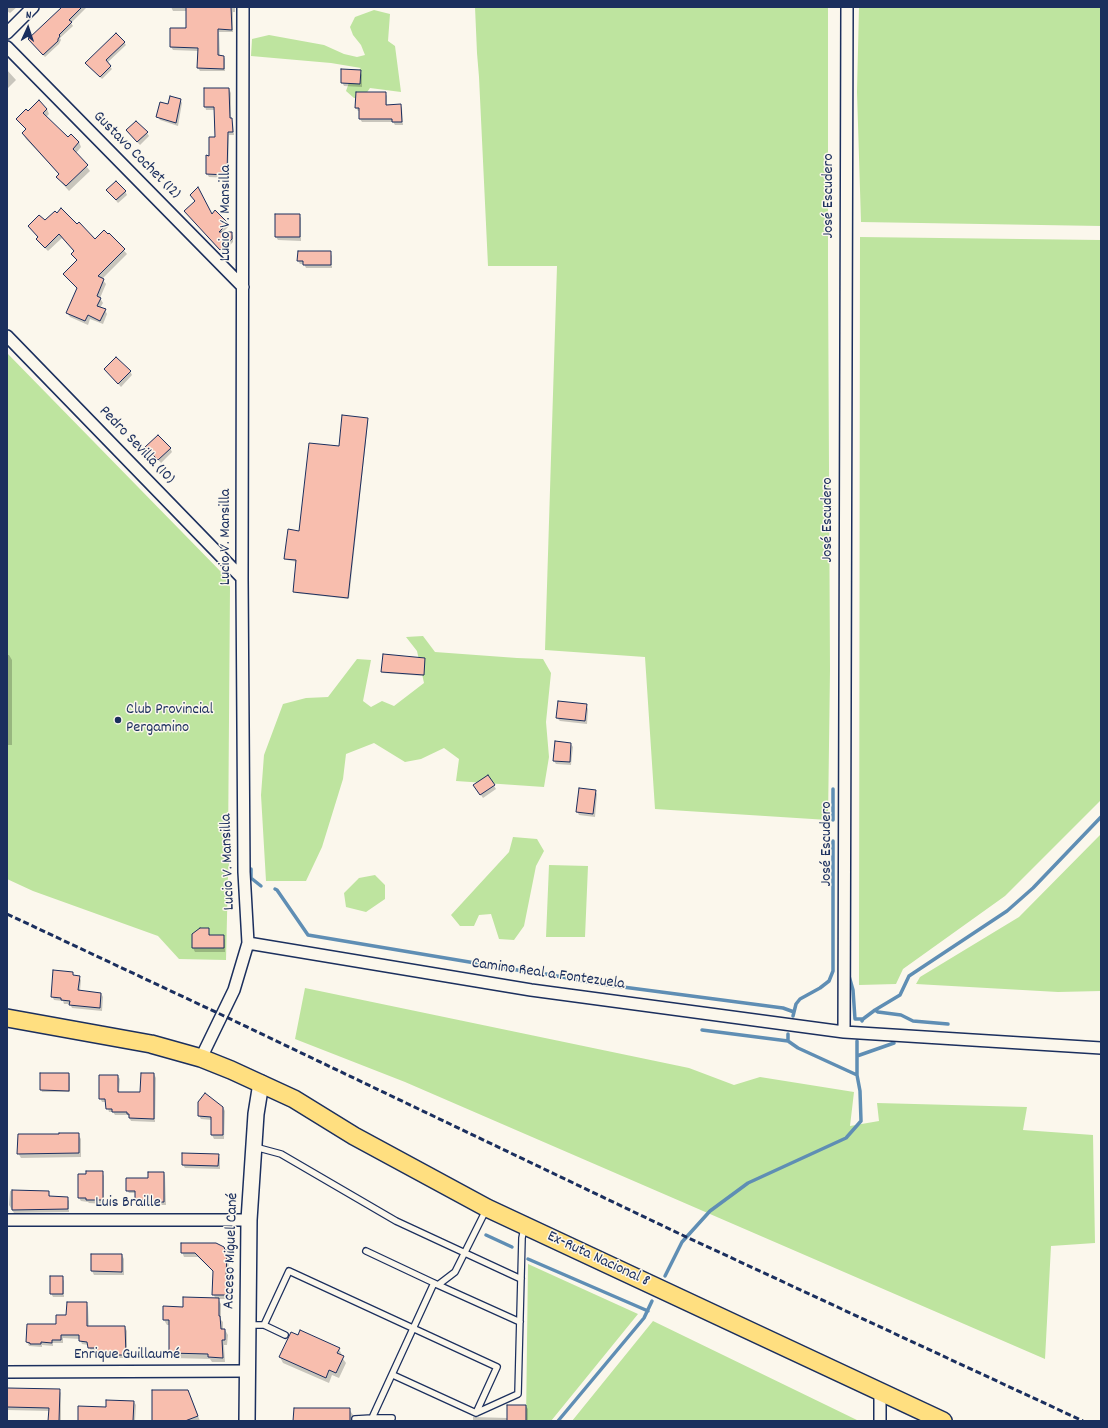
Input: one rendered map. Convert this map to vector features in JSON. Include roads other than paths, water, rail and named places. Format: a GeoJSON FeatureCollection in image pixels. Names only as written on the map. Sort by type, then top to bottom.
{"type":"FeatureCollection","features":[{"type":"Feature","properties":{"kind":"main road","name":"Ex-Ruta Nacional 8"},"geometry":{"type":"LineString","coordinates":[[7,1018],[151,1044],[201,1058],[231,1070],[294,1099],[354,1136],[487,1208],[943,1421]]}},
{"type":"Feature","properties":{"kind":"main road","name":"Acceso Miguel Cané"},"geometry":{"type":"LineString","coordinates":[[247,1421],[249,1220],[256,1114],[261,1083]]}},
{"type":"Feature","properties":{"kind":"street"},"geometry":{"type":"LineString","coordinates":[[7,33],[33,7]]}},
{"type":"Feature","properties":{"kind":"street","name":"Lucio V. Mansilla"},"geometry":{"type":"LineString","coordinates":[[201,1058],[234,990],[248,942],[244,872],[242,578],[243,7]]}},
{"type":"Feature","properties":{"kind":"street","name":"José Escudero"},"geometry":{"type":"LineString","coordinates":[[844,1032],[847,7]]}},
{"type":"Feature","properties":{"kind":"street","name":"Gustavo Cochet (12)"},"geometry":{"type":"LineString","coordinates":[[7,47],[243,287]]}},
{"type":"Feature","properties":{"kind":"street","name":"Pedro Sevilla (10)"},"geometry":{"type":"LineString","coordinates":[[7,336],[242,578]]}},
{"type":"Feature","properties":{"kind":"street","name":"Camino Real a Fontezuela"},"geometry":{"type":"LineString","coordinates":[[248,942],[531,990],[844,1032],[1101,1048]]}},
{"type":"Feature","properties":{"kind":"street","name":"Luis Braille"},"geometry":{"type":"LineString","coordinates":[[7,1220],[249,1220]]}},
{"type":"Feature","properties":{"kind":"street","name":"Enrique Guillaumé"},"geometry":{"type":"LineString","coordinates":[[7,1372],[247,1371]]}},
{"type":"Feature","properties":{"kind":"street"},"geometry":{"type":"LineString","coordinates":[[880,1391],[880,1421]]}},
{"type":"Feature","properties":{"kind":"lane"},"geometry":{"type":"LineString","coordinates":[[254,1147],[281,1154],[396,1220],[465,1254],[521,1279]]}},
{"type":"Feature","properties":{"kind":"lane"},"geometry":{"type":"LineString","coordinates":[[372,1418],[436,1284],[455,1272],[487,1208]]}},
{"type":"Feature","properties":{"kind":"lane"},"geometry":{"type":"LineString","coordinates":[[393,1375],[476,1413],[518,1394],[522,1238],[524,1225]]}},
{"type":"Feature","properties":{"kind":"lane"},"geometry":{"type":"LineString","coordinates":[[366,1251],[520,1322]]}},
{"type":"Feature","properties":{"kind":"lane"},"geometry":{"type":"LineString","coordinates":[[264,1325],[289,1271],[497,1367],[476,1413]]}},
{"type":"Feature","properties":{"kind":"lane"},"geometry":{"type":"LineString","coordinates":[[248,1325],[264,1325],[285,1335]]}},
{"type":"Feature","properties":{"kind":"lane"},"geometry":{"type":"LineString","coordinates":[[355,1419],[392,1418]]}},
{"type":"Feature","properties":{"kind":"waterway"},"geometry":{"type":"LineString","coordinates":[[833,789],[833,820]]}},
{"type":"Feature","properties":{"kind":"waterway"},"geometry":{"type":"LineString","coordinates":[[862,1021],[875,1010],[900,995],[909,976],[1007,911],[1033,888],[1101,817]]}},
{"type":"Feature","properties":{"kind":"waterway"},"geometry":{"type":"LineString","coordinates":[[794,1012],[796,1004],[800,999],[820,988],[829,981],[833,971],[833,841]]}},
{"type":"Feature","properties":{"kind":"waterway"},"geometry":{"type":"LineString","coordinates":[[251,869],[251,878],[261,886]]}},
{"type":"Feature","properties":{"kind":"waterway"},"geometry":{"type":"LineString","coordinates":[[275,889],[308,935],[529,972]]}},
{"type":"Feature","properties":{"kind":"waterway"},"geometry":{"type":"LineString","coordinates":[[546,974],[600,984],[783,1008],[794,1012],[793,1016]]}},
{"type":"Feature","properties":{"kind":"waterway"},"geometry":{"type":"LineString","coordinates":[[849,976],[853,990],[855,1019],[863,1019]]}},
{"type":"Feature","properties":{"kind":"waterway"},"geometry":{"type":"LineString","coordinates":[[875,1010],[878,1012],[901,1015],[913,1021],[948,1024]]}},
{"type":"Feature","properties":{"kind":"waterway"},"geometry":{"type":"LineString","coordinates":[[702,1030],[788,1041],[798,1048],[857,1075]]}},
{"type":"Feature","properties":{"kind":"waterway"},"geometry":{"type":"LineString","coordinates":[[788,1034],[788,1041]]}},
{"type":"Feature","properties":{"kind":"waterway"},"geometry":{"type":"LineString","coordinates":[[665,1276],[682,1242],[710,1211],[748,1183],[846,1138],[861,1121],[860,1091],[857,1075],[857,1041]]}},
{"type":"Feature","properties":{"kind":"waterway"},"geometry":{"type":"LineString","coordinates":[[857,1056],[894,1043]]}},
{"type":"Feature","properties":{"kind":"waterway"},"geometry":{"type":"LineString","coordinates":[[486,1235],[512,1247]]}},
{"type":"Feature","properties":{"kind":"waterway"},"geometry":{"type":"LineString","coordinates":[[528,1259],[648,1311]]}},
{"type":"Feature","properties":{"kind":"waterway"},"geometry":{"type":"LineString","coordinates":[[558,1421],[644,1318],[652,1301]]}},
{"type":"Feature","properties":{"kind":"railway"},"geometry":{"type":"LineString","coordinates":[[7,914],[680,1234],[1083,1421]]}},
{"type":"Feature","properties":{"kind":"place","name":"Club Provincial Pergamino"},"geometry":{"type":"Point","coordinates":[118,720]}}]}
